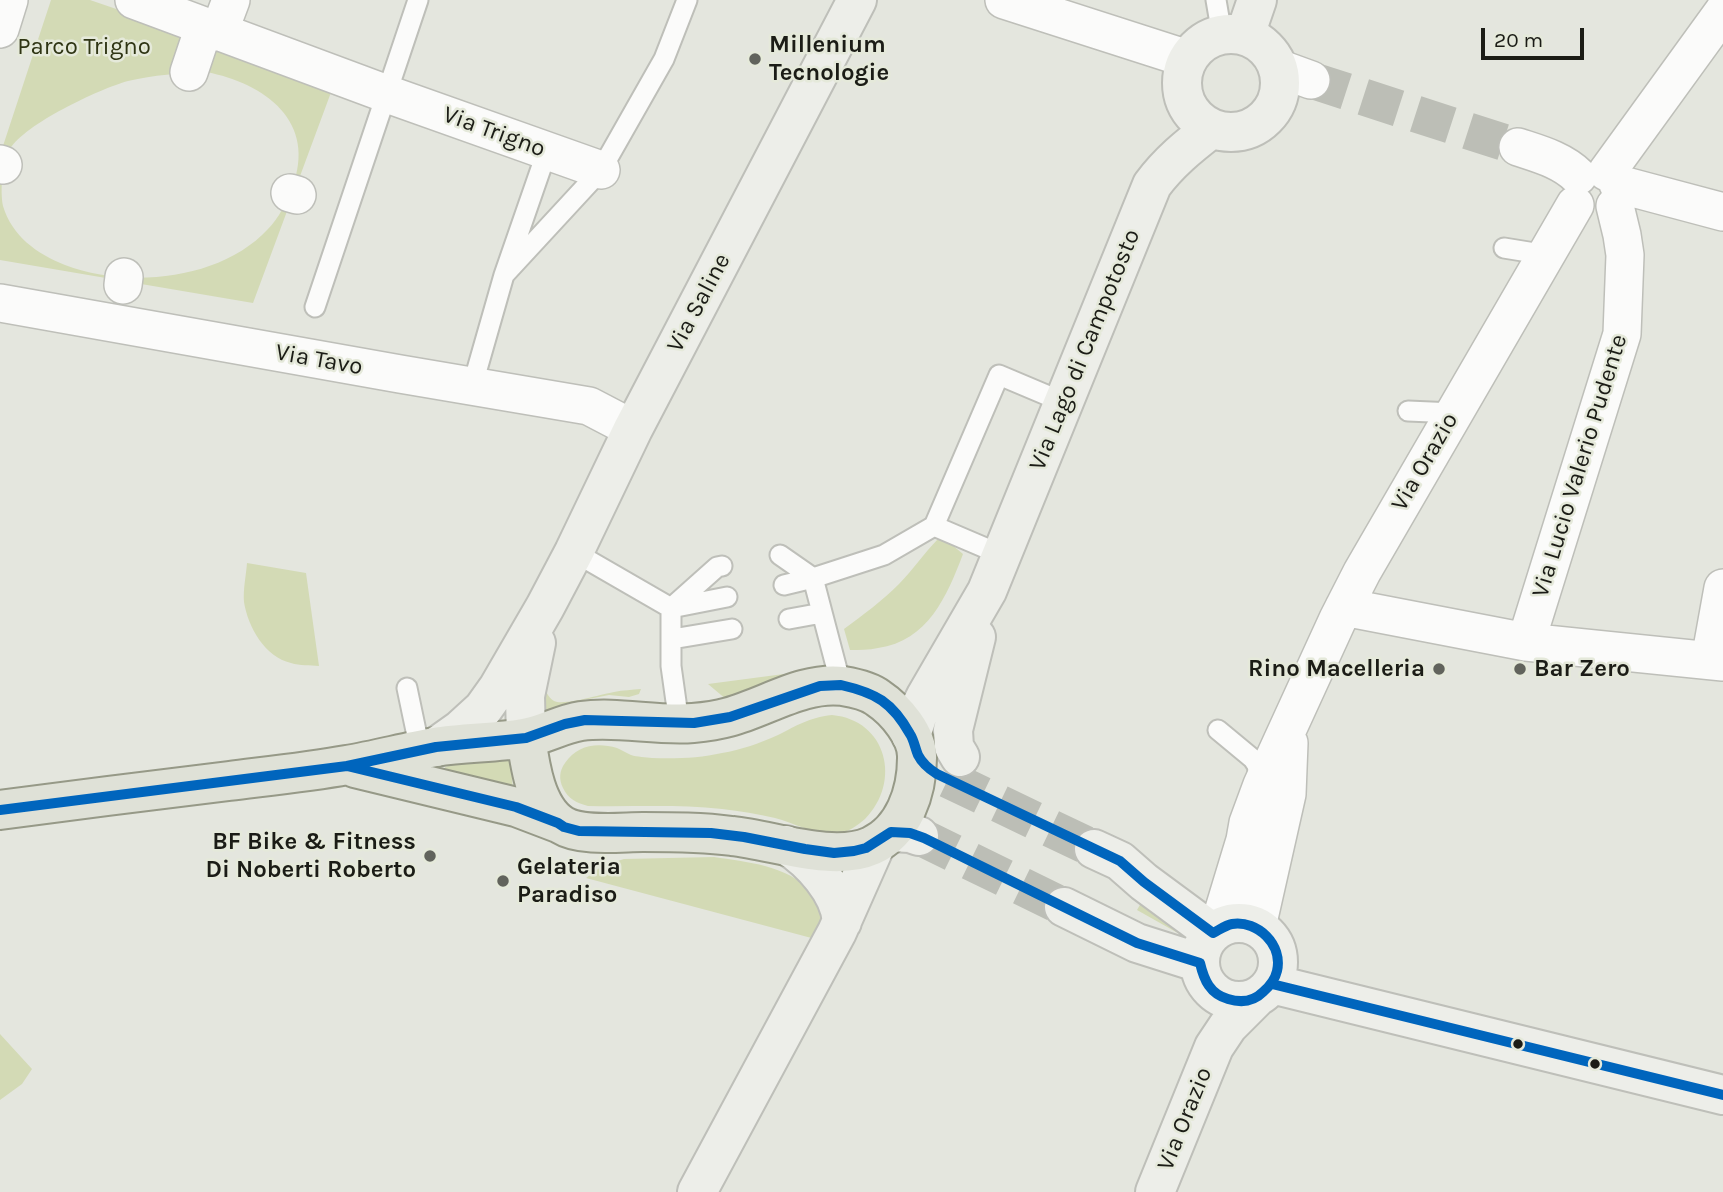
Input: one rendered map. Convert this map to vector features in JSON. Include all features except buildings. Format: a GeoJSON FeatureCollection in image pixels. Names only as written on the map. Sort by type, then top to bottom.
{"type":"FeatureCollection","features":[{"type":"Feature","properties":{"kind":"main road"},"geometry":{"type":"LineString","coordinates":[[0,810],[347,766],[428,749],[526,738],[565,723],[585,720],[694,723],[730,717],[820,686],[841,685],[876,695],[892,709],[914,745],[913,794],[895,837],[861,850],[846,852],[826,852],[758,839],[686,832],[579,831],[564,827],[548,810],[534,783],[526,738]]}},
{"type":"Feature","properties":{"kind":"main road"},"geometry":{"type":"LineString","coordinates":[[347,766],[516,807],[558,822]]}},
{"type":"Feature","properties":{"kind":"street"},"geometry":{"type":"LineString","coordinates":[[0,29],[9,0]]}},
{"type":"Feature","properties":{"kind":"street","name":"Via Trigno"},"geometry":{"type":"LineString","coordinates":[[134,0],[217,23],[387,93],[601,170]]}},
{"type":"Feature","properties":{"kind":"street","name":"Via Saline"},"geometry":{"type":"LineString","coordinates":[[428,749],[466,725],[482,709],[503,680],[545,607],[633,429],[857,0]]}},
{"type":"Feature","properties":{"kind":"street"},"geometry":{"type":"LineString","coordinates":[[1004,0],[1188,59]]}},
{"type":"Feature","properties":{"kind":"street"},"geometry":{"type":"LineString","coordinates":[[1227,23],[1265,48],[1273,58],[1279,81],[1275,105],[1268,115],[1259,124],[1236,132],[1212,129],[1190,111],[1184,99],[1183,71],[1193,52],[1227,23],[1258,0]]}},
{"type":"Feature","properties":{"kind":"street","name":"Via Orazio"},"geometry":{"type":"LineString","coordinates":[[1214,1047],[1216,1022],[1211,954],[1248,823],[1262,785],[1344,607],[1454,412],[1547,255],[1599,189],[1723,12]]}},
{"type":"Feature","properties":{"kind":"street"},"geometry":{"type":"LineString","coordinates":[[189,72],[217,23]]}},
{"type":"Feature","properties":{"kind":"street","name":"Via Lago di Campotosto"},"geometry":{"type":"LineString","coordinates":[[987,591],[953,730],[954,768],[937,774],[926,765],[914,745],[920,708],[987,591],[1152,186],[1165,167],[1212,129]]}},
{"type":"Feature","properties":{"kind":"street"},"geometry":{"type":"LineString","coordinates":[[1518,147],[1568,166],[1599,189],[1723,212]]}},
{"type":"Feature","properties":{"kind":"street","name":"Via Lucio Valerio Pudente"},"geometry":{"type":"LineString","coordinates":[[1526,642],[1622,334],[1626,274],[1622,235],[1599,189]]}},
{"type":"Feature","properties":{"kind":"street","name":"Via Tavo"},"geometry":{"type":"LineString","coordinates":[[0,303],[590,406],[633,429]]}},
{"type":"Feature","properties":{"kind":"street"},"geometry":{"type":"LineString","coordinates":[[1344,607],[1526,642],[1716,661],[1723,588]]}},
{"type":"Feature","properties":{"kind":"street","name":"Via Saline"},"geometry":{"type":"LineString","coordinates":[[526,738],[526,696],[533,652],[545,607]]}},
{"type":"Feature","properties":{"kind":"street","name":"Via Orazio"},"geometry":{"type":"LineString","coordinates":[[1257,927],[1287,794],[1290,726]]}},
{"type":"Feature","properties":{"kind":"street"},"geometry":{"type":"LineString","coordinates":[[697,1192],[842,922],[895,837]]}},
{"type":"Feature","properties":{"kind":"street"},"geometry":{"type":"LineString","coordinates":[[786,845],[813,866],[826,883],[839,909],[842,922]]}},
{"type":"Feature","properties":{"kind":"street"},"geometry":{"type":"LineString","coordinates":[[1094,849],[1120,861],[1144,882],[1211,954],[1223,998],[1236,1002],[1246,1001],[1264,991],[1277,972],[1275,947],[1268,936],[1257,927],[1246,923],[1234,923],[1211,954]]}},
{"type":"Feature","properties":{"kind":"street"},"geometry":{"type":"LineString","coordinates":[[1064,907],[1137,943],[1211,954]]}},
{"type":"Feature","properties":{"kind":"street"},"geometry":{"type":"LineString","coordinates":[[1264,991],[1723,1095]]}},
{"type":"Feature","properties":{"kind":"street","name":"Via Orazio"},"geometry":{"type":"LineString","coordinates":[[1155,1192],[1214,1047],[1228,1026],[1264,991]]}},
{"type":"Feature","properties":{"kind":"lane"},"geometry":{"type":"LineString","coordinates":[[315,307],[418,0]]}},
{"type":"Feature","properties":{"kind":"lane"},"geometry":{"type":"LineString","coordinates":[[504,275],[601,170],[664,59],[687,0]]}},
{"type":"Feature","properties":{"kind":"lane"},"geometry":{"type":"LineString","coordinates":[[472,387],[504,275],[547,151]]}},
{"type":"Feature","properties":{"kind":"lane"},"geometry":{"type":"LineString","coordinates":[[1504,248],[1547,255]]}},
{"type":"Feature","properties":{"kind":"lane"},"geometry":{"type":"LineString","coordinates":[[784,584],[813,578],[884,555],[934,526],[999,375],[1063,402]]}},
{"type":"Feature","properties":{"kind":"lane"},"geometry":{"type":"LineString","coordinates":[[1408,411],[1454,412]]}},
{"type":"Feature","properties":{"kind":"lane"},"geometry":{"type":"LineString","coordinates":[[934,526],[1002,555]]}},
{"type":"Feature","properties":{"kind":"lane"},"geometry":{"type":"LineString","coordinates":[[574,552],[671,608],[727,597]]}},
{"type":"Feature","properties":{"kind":"lane"},"geometry":{"type":"LineString","coordinates":[[780,555],[813,578],[841,685]]}},
{"type":"Feature","properties":{"kind":"lane"},"geometry":{"type":"LineString","coordinates":[[671,608],[717,567],[722,566]]}},
{"type":"Feature","properties":{"kind":"lane"},"geometry":{"type":"LineString","coordinates":[[671,608],[671,666],[679,723]]}},
{"type":"Feature","properties":{"kind":"lane"},"geometry":{"type":"LineString","coordinates":[[789,619],[822,613]]}},
{"type":"Feature","properties":{"kind":"lane"},"geometry":{"type":"LineString","coordinates":[[672,639],[732,629]]}},
{"type":"Feature","properties":{"kind":"lane"},"geometry":{"type":"LineString","coordinates":[[407,688],[428,749]]}},
{"type":"Feature","properties":{"kind":"lane"},"geometry":{"type":"LineString","coordinates":[[1219,730],[1253,759],[1262,785]]}},
{"type":"Feature","properties":{"kind":"green space","name":"Parco Trigno"},"geometry":{"type":"Polygon","coordinates":[[[51,0],[90,0],[333,87],[253,303],[0,260],[0,155],[51,0]],[[206,72],[128,81],[82,99],[31,129],[10,149],[3,169],[3,206],[19,235],[55,261],[117,277],[145,278],[200,269],[225,260],[248,246],[272,225],[285,205],[298,165],[298,144],[292,125],[281,109],[248,85],[206,72]]]}},
{"type":"Feature","properties":{"kind":"green space"},"geometry":{"type":"Polygon","coordinates":[[[938,539],[951,544],[963,554],[950,585],[933,614],[923,626],[895,644],[850,650],[844,629],[893,590],[938,539]]]}},
{"type":"Feature","properties":{"kind":"green space"},"geometry":{"type":"Polygon","coordinates":[[[247,563],[306,573],[319,666],[298,665],[282,660],[259,640],[249,621],[244,602],[247,563]]]}},
{"type":"Feature","properties":{"kind":"green space"},"geometry":{"type":"Polygon","coordinates":[[[784,674],[762,687],[727,700],[708,684],[784,674]]]}},
{"type":"Feature","properties":{"kind":"green space"},"geometry":{"type":"Polygon","coordinates":[[[544,682],[550,697],[559,702],[641,689],[639,694],[629,697],[609,695],[568,703],[545,715],[539,698],[544,682]]]}},
{"type":"Feature","properties":{"kind":"green space"},"geometry":{"type":"Polygon","coordinates":[[[832,715],[851,719],[866,728],[883,755],[885,771],[883,788],[865,819],[837,834],[821,833],[775,818],[705,807],[588,806],[570,798],[561,782],[565,763],[575,752],[588,746],[610,746],[633,756],[652,758],[705,756],[750,746],[810,720],[832,715]]]}},
{"type":"Feature","properties":{"kind":"green space"},"geometry":{"type":"Polygon","coordinates":[[[510,755],[513,790],[446,775],[445,767],[510,755]]]}},
{"type":"Feature","properties":{"kind":"green space"},"geometry":{"type":"Polygon","coordinates":[[[714,857],[766,866],[802,883],[815,896],[823,910],[819,940],[586,878],[602,866],[624,859],[714,857]]]}},
{"type":"Feature","properties":{"kind":"green space"},"geometry":{"type":"Polygon","coordinates":[[[1145,896],[1192,941],[1137,910],[1145,896]]]}},
{"type":"Feature","properties":{"kind":"green space"},"geometry":{"type":"Polygon","coordinates":[[[0,1034],[32,1069],[22,1084],[0,1100],[0,1034]]]}},
{"type":"Feature","properties":{"kind":"tunnel"},"geometry":{"type":"LineString","coordinates":[[1311,80],[1518,147]]}},
{"type":"Feature","properties":{"kind":"tunnel"},"geometry":{"type":"LineString","coordinates":[[948,779],[1094,849]]}},
{"type":"Feature","properties":{"kind":"tunnel"},"geometry":{"type":"LineString","coordinates":[[919,836],[1064,907]]}},
{"type":"Feature","properties":{"kind":"transit line"},"geometry":{"type":"LineString","coordinates":[[841,685],[873,696],[897,714],[913,739],[918,755],[937,774],[1120,861],[1213,933],[1232,924],[1242,924],[1259,930],[1276,952],[1277,971],[1272,983],[1251,1000],[1238,1001],[1222,997],[1209,986],[1200,963],[1137,943],[910,833],[891,832],[866,848],[834,853],[711,833],[579,831],[516,807],[347,766],[436,747],[526,738],[585,720],[694,723],[730,717],[820,686],[841,685]]}},
{"type":"Feature","properties":{"kind":"transit line"},"geometry":{"type":"LineString","coordinates":[[0,810],[347,766]]}},
{"type":"Feature","properties":{"kind":"transit line"},"geometry":{"type":"LineString","coordinates":[[1272,984],[1723,1095]]}},
{"type":"Feature","properties":{"kind":"place","name":"Millenium Tecnologie"},"geometry":{"type":"Point","coordinates":[755,59]}},
{"type":"Feature","properties":{"kind":"place","name":"Rino Macelleria"},"geometry":{"type":"Point","coordinates":[1439,669]}},
{"type":"Feature","properties":{"kind":"place","name":"Bar Zero"},"geometry":{"type":"Point","coordinates":[1520,669]}},
{"type":"Feature","properties":{"kind":"place","name":"BF Bike & Fitness Di Noberti Roberto"},"geometry":{"type":"Point","coordinates":[430,856]}},
{"type":"Feature","properties":{"kind":"place","name":"Gelateria Paradiso"},"geometry":{"type":"Point","coordinates":[503,881]}}]}
